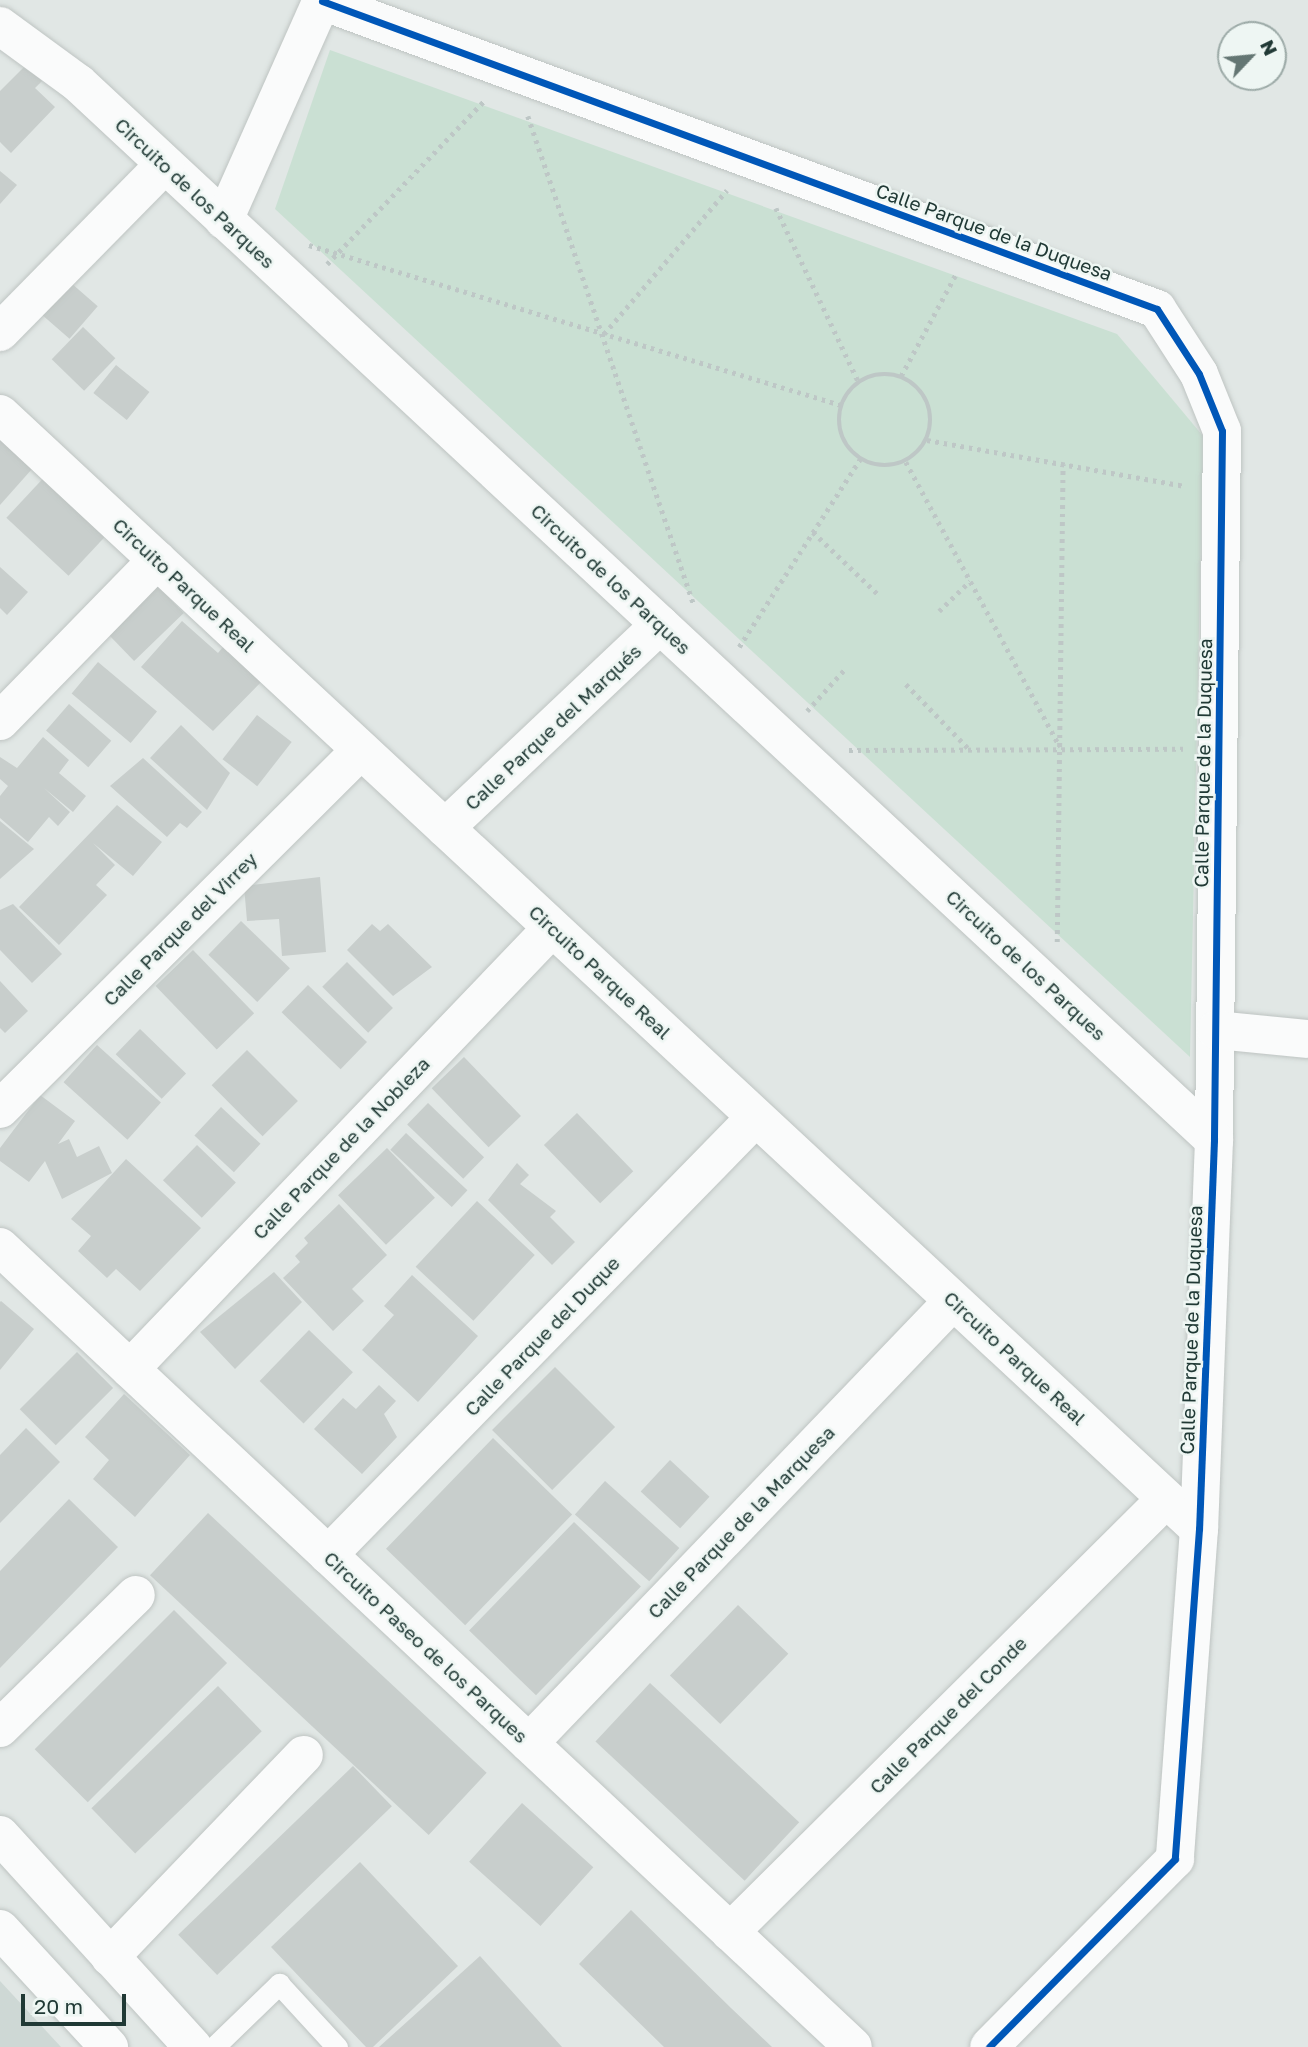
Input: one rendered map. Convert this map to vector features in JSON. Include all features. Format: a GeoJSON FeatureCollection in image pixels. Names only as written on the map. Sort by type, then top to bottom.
{"type":"FeatureCollection","features":[{"type":"Feature","properties":{"kind":"street","name":"Calle Parque de la Duquesa"},"geometry":{"type":"LineString","coordinates":[[322,1],[1157,309],[1199,374],[1222,431],[1214,1140],[1199,1529],[1175,1859],[989,2047]]}},
{"type":"Feature","properties":{"kind":"street"},"geometry":{"type":"LineString","coordinates":[[224,220],[322,1]]}},
{"type":"Feature","properties":{"kind":"street","name":"Circuito de los Parques"},"geometry":{"type":"LineString","coordinates":[[0,26],[78,83],[1214,1140]]}},
{"type":"Feature","properties":{"kind":"street"},"geometry":{"type":"LineString","coordinates":[[0,332],[164,164]]}},
{"type":"Feature","properties":{"kind":"street","name":"Circuito Parque Real"},"geometry":{"type":"LineString","coordinates":[[0,414],[1199,1529]]}},
{"type":"Feature","properties":{"kind":"street"},"geometry":{"type":"LineString","coordinates":[[0,721],[157,560]]}},
{"type":"Feature","properties":{"kind":"street","name":"Calle Parque del Marqués"},"geometry":{"type":"LineString","coordinates":[[446,828],[660,625]]}},
{"type":"Feature","properties":{"kind":"street","name":"Calle Parque del Virrey"},"geometry":{"type":"LineString","coordinates":[[0,1109],[361,750]]}},
{"type":"Feature","properties":{"kind":"street","name":"Calle Parque de la Nobleza"},"geometry":{"type":"LineString","coordinates":[[130,1369],[552,928]]}},
{"type":"Feature","properties":{"kind":"street"},"geometry":{"type":"LineString","coordinates":[[1216,1030],[1308,1039]]}},
{"type":"Feature","properties":{"kind":"street","name":"Calle Parque del Duque"},"geometry":{"type":"LineString","coordinates":[[328,1555],[756,1117]]}},
{"type":"Feature","properties":{"kind":"street","name":"Circuito Paseo de los Parques"},"geometry":{"type":"LineString","coordinates":[[0,1247],[853,2047]]}},
{"type":"Feature","properties":{"kind":"street","name":"Calle Parque de la Marquesa"},"geometry":{"type":"LineString","coordinates":[[529,1743],[953,1301]]}},
{"type":"Feature","properties":{"kind":"street","name":"Calle Parque del Conde"},"geometry":{"type":"LineString","coordinates":[[730,1931],[1166,1499]]}},
{"type":"Feature","properties":{"kind":"street"},"geometry":{"type":"LineString","coordinates":[[0,1728],[135,1595]]}},
{"type":"Feature","properties":{"kind":"street"},"geometry":{"type":"LineString","coordinates":[[110,1957],[304,1755]]}},
{"type":"Feature","properties":{"kind":"street"},"geometry":{"type":"LineString","coordinates":[[0,1835],[193,2047]]}},
{"type":"Feature","properties":{"kind":"street"},"geometry":{"type":"LineString","coordinates":[[0,1928],[109,2047]]}},
{"type":"Feature","properties":{"kind":"lane"},"geometry":{"type":"LineString","coordinates":[[214,2047],[278,1984],[337,2047]]}},
{"type":"Feature","properties":{"kind":"path"},"geometry":{"type":"LineString","coordinates":[[302,292],[513,72],[697,613]]}},
{"type":"Feature","properties":{"kind":"path"},"geometry":{"type":"LineString","coordinates":[[604,334],[752,160],[858,381]]}},
{"type":"Feature","properties":{"kind":"path"},"geometry":{"type":"LineString","coordinates":[[299,242],[841,405]]}},
{"type":"Feature","properties":{"kind":"path"},"geometry":{"type":"LineString","coordinates":[[901,376],[973,242]]}},
{"type":"Feature","properties":{"kind":"path"},"geometry":{"type":"LineString","coordinates":[[901,376],[914,383],[930,409],[927,440],[906,462],[874,466],[860,459],[841,434],[841,405],[858,381],[901,376]]}},
{"type":"Feature","properties":{"kind":"path"},"geometry":{"type":"LineString","coordinates":[[927,440],[1222,492]]}},
{"type":"Feature","properties":{"kind":"path"},"geometry":{"type":"LineString","coordinates":[[719,679],[860,459]]}},
{"type":"Feature","properties":{"kind":"path"},"geometry":{"type":"LineString","coordinates":[[906,462],[1061,748]]}},
{"type":"Feature","properties":{"kind":"path"},"geometry":{"type":"LineString","coordinates":[[1056,991],[1063,464]]}},
{"type":"Feature","properties":{"kind":"path"},"geometry":{"type":"LineString","coordinates":[[813,532],[880,596]]}},
{"type":"Feature","properties":{"kind":"path"},"geometry":{"type":"LineString","coordinates":[[939,611],[970,581]]}},
{"type":"Feature","properties":{"kind":"path"},"geometry":{"type":"LineString","coordinates":[[789,744],[844,670]]}},
{"type":"Feature","properties":{"kind":"path"},"geometry":{"type":"LineString","coordinates":[[906,684],[969,749]]}},
{"type":"Feature","properties":{"kind":"path"},"geometry":{"type":"LineString","coordinates":[[789,744],[969,749],[1218,749]]}},
{"type":"Feature","properties":{"kind":"shaded area"},"geometry":{"type":"Polygon","coordinates":[[[0,1981],[61,2047],[0,2047],[0,1981]]]}},
{"type":"Feature","properties":{"kind":"green space"},"geometry":{"type":"Polygon","coordinates":[[[330,50],[1117,334],[1203,436],[1190,1057],[275,209],[330,50]]]}},
{"type":"Feature","properties":{"kind":"building"},"geometry":{"type":"Polygon","coordinates":[[[26,65],[42,81],[35,88],[55,107],[11,153],[0,142],[0,91],[26,65]]]}},
{"type":"Feature","properties":{"kind":"building"},"geometry":{"type":"Polygon","coordinates":[[[0,171],[17,185],[0,204],[0,171]]]}},
{"type":"Feature","properties":{"kind":"building"},"geometry":{"type":"Polygon","coordinates":[[[63,276],[98,306],[70,339],[35,308],[63,276]]]}},
{"type":"Feature","properties":{"kind":"building"},"geometry":{"type":"Polygon","coordinates":[[[83,327],[115,358],[84,391],[52,359],[83,327]]]}},
{"type":"Feature","properties":{"kind":"building"},"geometry":{"type":"Polygon","coordinates":[[[116,365],[149,392],[127,420],[93,393],[116,365]]]}},
{"type":"Feature","properties":{"kind":"building"},"geometry":{"type":"Polygon","coordinates":[[[0,424],[40,460],[0,505],[0,424]]]}},
{"type":"Feature","properties":{"kind":"building"},"geometry":{"type":"Polygon","coordinates":[[[50,471],[112,529],[69,576],[6,518],[50,471]]]}},
{"type":"Feature","properties":{"kind":"building"},"geometry":{"type":"Polygon","coordinates":[[[0,567],[28,592],[7,615],[0,608],[0,567]]]}},
{"type":"Feature","properties":{"kind":"building"},"geometry":{"type":"Polygon","coordinates":[[[149,577],[184,613],[134,661],[99,625],[149,577]]]}},
{"type":"Feature","properties":{"kind":"building"},"geometry":{"type":"Polygon","coordinates":[[[182,621],[218,653],[223,647],[265,678],[213,731],[141,667],[182,621]]]}},
{"type":"Feature","properties":{"kind":"building"},"geometry":{"type":"Polygon","coordinates":[[[98,662],[157,711],[131,743],[72,693],[98,662]]]}},
{"type":"Feature","properties":{"kind":"building"},"geometry":{"type":"Polygon","coordinates":[[[69,704],[111,741],[88,767],[46,730],[69,704]]]}},
{"type":"Feature","properties":{"kind":"building"},"geometry":{"type":"Polygon","coordinates":[[[257,715],[292,742],[257,786],[223,759],[257,715]]]}},
{"type":"Feature","properties":{"kind":"building"},"geometry":{"type":"Polygon","coordinates":[[[181,725],[230,773],[207,810],[150,758],[181,725]]]}},
{"type":"Feature","properties":{"kind":"building"},"geometry":{"type":"Polygon","coordinates":[[[43,737],[69,760],[59,773],[86,796],[73,812],[44,788],[70,812],[58,826],[49,817],[28,842],[0,818],[0,796],[8,786],[0,779],[0,757],[17,768],[43,737]]]}},
{"type":"Feature","properties":{"kind":"building"},"geometry":{"type":"Polygon","coordinates":[[[143,758],[202,812],[187,828],[180,823],[167,837],[110,786],[143,758]]]}},
{"type":"Feature","properties":{"kind":"building"},"geometry":{"type":"Polygon","coordinates":[[[117,805],[162,842],[133,876],[93,843],[115,865],[96,885],[107,895],[59,945],[19,907],[117,805]]]}},
{"type":"Feature","properties":{"kind":"building"},"geometry":{"type":"Polygon","coordinates":[[[0,821],[34,849],[0,879],[0,821]]]}},
{"type":"Feature","properties":{"kind":"building"},"geometry":{"type":"Polygon","coordinates":[[[320,877],[326,952],[282,956],[279,919],[247,921],[244,886],[320,877]]]}},
{"type":"Feature","properties":{"kind":"building"},"geometry":{"type":"Polygon","coordinates":[[[13,904],[62,954],[32,983],[0,950],[0,910],[13,904]]]}},
{"type":"Feature","properties":{"kind":"building"},"geometry":{"type":"Polygon","coordinates":[[[241,921],[290,968],[257,1002],[208,955],[241,921]]]}},
{"type":"Feature","properties":{"kind":"building"},"geometry":{"type":"Polygon","coordinates":[[[372,924],[380,931],[388,924],[432,967],[393,996],[347,950],[372,924]]]}},
{"type":"Feature","properties":{"kind":"building"},"geometry":{"type":"Polygon","coordinates":[[[193,950],[254,1013],[217,1049],[156,986],[193,950]]]}},
{"type":"Feature","properties":{"kind":"building"},"geometry":{"type":"Polygon","coordinates":[[[347,962],[393,1008],[368,1033],[322,987],[347,962]]]}},
{"type":"Feature","properties":{"kind":"building"},"geometry":{"type":"Polygon","coordinates":[[[0,981],[28,1011],[5,1033],[0,1028],[0,981]]]}},
{"type":"Feature","properties":{"kind":"building"},"geometry":{"type":"Polygon","coordinates":[[[308,985],[367,1042],[341,1069],[282,1012],[308,985]]]}},
{"type":"Feature","properties":{"kind":"building"},"geometry":{"type":"Polygon","coordinates":[[[140,1029],[186,1073],[162,1099],[116,1054],[140,1029]]]}},
{"type":"Feature","properties":{"kind":"building"},"geometry":{"type":"Polygon","coordinates":[[[97,1045],[161,1103],[127,1140],[64,1082],[97,1045]]]}},
{"type":"Feature","properties":{"kind":"building"},"geometry":{"type":"Polygon","coordinates":[[[247,1050],[298,1101],[263,1136],[212,1085],[247,1050]]]}},
{"type":"Feature","properties":{"kind":"building"},"geometry":{"type":"Polygon","coordinates":[[[464,1057],[521,1116],[489,1147],[432,1088],[464,1057]]]}},
{"type":"Feature","properties":{"kind":"building"},"geometry":{"type":"Polygon","coordinates":[[[40,1095],[75,1121],[58,1144],[69,1139],[77,1157],[99,1146],[112,1173],[62,1199],[45,1161],[29,1182],[0,1161],[0,1148],[40,1095]]]}},
{"type":"Feature","properties":{"kind":"building"},"geometry":{"type":"Polygon","coordinates":[[[428,1103],[484,1157],[463,1179],[407,1125],[428,1103]]]}},
{"type":"Feature","properties":{"kind":"building"},"geometry":{"type":"Polygon","coordinates":[[[221,1107],[260,1144],[234,1172],[194,1136],[221,1107]]]}},
{"type":"Feature","properties":{"kind":"building"},"geometry":{"type":"Polygon","coordinates":[[[577,1113],[633,1171],[600,1203],[544,1145],[577,1113]]]}},
{"type":"Feature","properties":{"kind":"building"},"geometry":{"type":"Polygon","coordinates":[[[406,1133],[467,1190],[452,1207],[390,1150],[406,1133]]]}},
{"type":"Feature","properties":{"kind":"building"},"geometry":{"type":"Polygon","coordinates":[[[197,1145],[236,1183],[202,1218],[163,1180],[197,1145]]]}},
{"type":"Feature","properties":{"kind":"building"},"geometry":{"type":"Polygon","coordinates":[[[387,1148],[435,1198],[386,1245],[338,1195],[387,1148]]]}},
{"type":"Feature","properties":{"kind":"building"},"geometry":{"type":"Polygon","coordinates":[[[126,1159],[201,1228],[140,1291],[116,1269],[107,1278],[78,1251],[91,1236],[71,1219],[126,1159]]]}},
{"type":"Feature","properties":{"kind":"building"},"geometry":{"type":"Polygon","coordinates":[[[517,1163],[529,1175],[520,1184],[556,1211],[550,1217],[575,1242],[552,1265],[488,1200],[517,1163]]]}},
{"type":"Feature","properties":{"kind":"building"},"geometry":{"type":"Polygon","coordinates":[[[477,1201],[535,1255],[473,1321],[416,1267],[477,1201]]]}},
{"type":"Feature","properties":{"kind":"building"},"geometry":{"type":"Polygon","coordinates":[[[339,1204],[387,1255],[352,1289],[364,1301],[333,1331],[283,1278],[300,1262],[295,1256],[308,1243],[304,1238],[339,1204]]]}},
{"type":"Feature","properties":{"kind":"building"},"geometry":{"type":"Polygon","coordinates":[[[274,1272],[302,1302],[235,1369],[200,1332],[274,1272]]]}},
{"type":"Feature","properties":{"kind":"building"},"geometry":{"type":"Polygon","coordinates":[[[412,1275],[478,1336],[418,1402],[362,1350],[394,1315],[384,1306],[412,1275]]]}},
{"type":"Feature","properties":{"kind":"building"},"geometry":{"type":"Polygon","coordinates":[[[0,1302],[34,1329],[0,1370],[0,1302]]]}},
{"type":"Feature","properties":{"kind":"building"},"geometry":{"type":"Polygon","coordinates":[[[309,1330],[353,1372],[304,1423],[260,1381],[309,1330]]]}},
{"type":"Feature","properties":{"kind":"building"},"geometry":{"type":"Polygon","coordinates":[[[77,1352],[113,1388],[56,1445],[20,1409],[77,1352]]]}},
{"type":"Feature","properties":{"kind":"building"},"geometry":{"type":"Polygon","coordinates":[[[555,1367],[615,1427],[552,1490],[492,1430],[555,1367]]]}},
{"type":"Feature","properties":{"kind":"building"},"geometry":{"type":"Polygon","coordinates":[[[379,1385],[396,1401],[384,1414],[397,1437],[362,1474],[314,1429],[343,1398],[356,1409],[379,1385]]]}},
{"type":"Feature","properties":{"kind":"building"},"geometry":{"type":"Polygon","coordinates":[[[124,1394],[190,1455],[135,1517],[93,1479],[109,1460],[85,1437],[124,1394]]]}},
{"type":"Feature","properties":{"kind":"building"},"geometry":{"type":"Polygon","coordinates":[[[26,1428],[60,1462],[0,1523],[0,1455],[26,1428]]]}},
{"type":"Feature","properties":{"kind":"building"},"geometry":{"type":"Polygon","coordinates":[[[493,1438],[572,1514],[465,1625],[386,1549],[493,1438]]]}},
{"type":"Feature","properties":{"kind":"building"},"geometry":{"type":"Polygon","coordinates":[[[670,1460],[709,1497],[680,1528],[641,1491],[670,1460]]]}},
{"type":"Feature","properties":{"kind":"building"},"geometry":{"type":"Polygon","coordinates":[[[605,1481],[679,1548],[649,1581],[575,1514],[605,1481]]]}},
{"type":"Feature","properties":{"kind":"building"},"geometry":{"type":"Polygon","coordinates":[[[69,1499],[118,1547],[0,1668],[0,1571],[69,1499]]]}},
{"type":"Feature","properties":{"kind":"building"},"geometry":{"type":"Polygon","coordinates":[[[208,1513],[487,1773],[429,1835],[150,1575],[208,1513]]]}},
{"type":"Feature","properties":{"kind":"building"},"geometry":{"type":"Polygon","coordinates":[[[574,1522],[641,1587],[536,1695],[469,1631],[574,1522]]]}},
{"type":"Feature","properties":{"kind":"building"},"geometry":{"type":"Polygon","coordinates":[[[738,1605],[788,1654],[720,1724],[670,1675],[738,1605]]]}},
{"type":"Feature","properties":{"kind":"building"},"geometry":{"type":"Polygon","coordinates":[[[174,1610],[227,1663],[88,1802],[35,1749],[174,1610]]]}},
{"type":"Feature","properties":{"kind":"building"},"geometry":{"type":"Polygon","coordinates":[[[650,1683],[799,1822],[745,1881],[595,1742],[650,1683]]]}},
{"type":"Feature","properties":{"kind":"building"},"geometry":{"type":"Polygon","coordinates":[[[218,1686],[262,1731],[135,1854],[91,1808],[218,1686]]]}},
{"type":"Feature","properties":{"kind":"building"},"geometry":{"type":"Polygon","coordinates":[[[353,1766],[392,1806],[217,1975],[178,1935],[353,1766]]]}},
{"type":"Feature","properties":{"kind":"building"},"geometry":{"type":"Polygon","coordinates":[[[522,1803],[593,1867],[540,1926],[469,1862],[522,1803]]]}},
{"type":"Feature","properties":{"kind":"building"},"geometry":{"type":"Polygon","coordinates":[[[360,1862],[458,1966],[373,2047],[366,2047],[271,1947],[360,1862]]]}},
{"type":"Feature","properties":{"kind":"building"},"geometry":{"type":"Polygon","coordinates":[[[631,1910],[772,2047],[664,2047],[579,1964],[631,1910]]]}},
{"type":"Feature","properties":{"kind":"building"},"geometry":{"type":"Polygon","coordinates":[[[480,1956],[562,2047],[379,2047],[480,1956]]]}},
{"type":"Feature","properties":{"kind":"cycle path"},"geometry":{"type":"LineString","coordinates":[[322,1],[1157,309],[1199,374],[1222,431],[1214,1140],[1199,1529],[1175,1859],[989,2047]]}}]}
